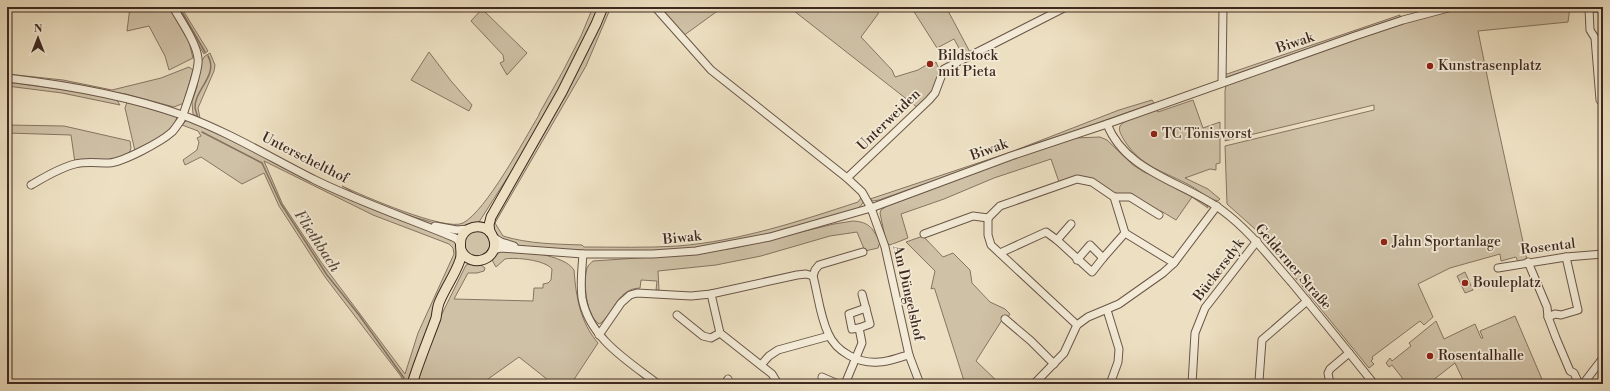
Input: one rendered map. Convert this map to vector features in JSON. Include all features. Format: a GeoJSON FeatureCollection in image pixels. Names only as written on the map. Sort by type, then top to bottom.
{"type":"FeatureCollection","features":[{"type":"Feature","properties":{"kind":"main road"},"geometry":{"type":"LineString","coordinates":[[460,247],[463,254],[470,259],[480,261],[486,259],[494,250],[495,244],[489,225],[490,220],[562,92],[603,7]]}},
{"type":"Feature","properties":{"kind":"main road"},"geometry":{"type":"LineString","coordinates":[[412,384],[439,305],[461,259],[460,247],[462,236],[484,218],[513,170],[532,144]]}},
{"type":"Feature","properties":{"kind":"main road"},"geometry":{"type":"LineString","coordinates":[[471,228],[483,227],[492,235]]}},
{"type":"Feature","properties":{"kind":"main road"},"geometry":{"type":"LineString","coordinates":[[436,317],[443,307],[465,264],[470,259]]}},
{"type":"Feature","properties":{"kind":"street"},"geometry":{"type":"LineString","coordinates":[[31,185],[60,169],[77,164],[121,160],[163,139],[172,132],[182,118],[195,75],[198,58],[189,34],[173,7]]}},
{"type":"Feature","properties":{"kind":"street"},"geometry":{"type":"LineString","coordinates":[[654,7],[712,70],[847,178],[862,192],[871,208]]}},
{"type":"Feature","properties":{"kind":"street"},"geometry":{"type":"LineString","coordinates":[[1222,82],[1223,7]]}},
{"type":"Feature","properties":{"kind":"street","name":"Biwak"},"geometry":{"type":"LineString","coordinates":[[494,250],[501,248],[524,248],[583,254],[653,254],[696,251],[727,246],[801,229],[871,208],[1010,156],[1107,124],[1222,82],[1403,20],[1452,7]]}},
{"type":"Feature","properties":{"kind":"street","name":"Unterweiden"},"geometry":{"type":"LineString","coordinates":[[847,178],[929,100],[935,93],[944,69],[1062,8]]}},
{"type":"Feature","properties":{"kind":"street"},"geometry":{"type":"LineString","coordinates":[[1603,8],[1589,8],[1590,30],[1595,38],[1600,100],[1603,100]]}},
{"type":"Feature","properties":{"kind":"street","name":"Unterschelthof"},"geometry":{"type":"LineString","coordinates":[[7,78],[58,85],[121,97],[222,131],[323,183],[364,202],[453,236],[457,239],[460,247]]}},
{"type":"Feature","properties":{"kind":"street","name":"Gelderner Straße"},"geometry":{"type":"LineString","coordinates":[[1107,124],[1115,138],[1133,160],[1217,206],[1257,241],[1374,384]]}},
{"type":"Feature","properties":{"kind":"street"},"geometry":{"type":"LineString","coordinates":[[1077,325],[991,245],[988,235],[988,218],[1000,206],[1078,179],[1092,182],[1114,197],[1130,198],[1159,215]]}},
{"type":"Feature","properties":{"kind":"street"},"geometry":{"type":"LineString","coordinates":[[1114,197],[1125,233],[1174,263]]}},
{"type":"Feature","properties":{"kind":"street"},"geometry":{"type":"LineString","coordinates":[[1034,384],[1064,353],[1077,325],[1088,317],[1119,304],[1164,273],[1174,263],[1217,206]]}},
{"type":"Feature","properties":{"kind":"street","name":"Am Düngelshof"},"geometry":{"type":"LineString","coordinates":[[871,208],[885,247],[909,354],[920,384]]}},
{"type":"Feature","properties":{"kind":"street"},"geometry":{"type":"LineString","coordinates":[[924,234],[973,216],[988,218]]}},
{"type":"Feature","properties":{"kind":"street","name":"Unterschelthof"},"geometry":{"type":"LineString","coordinates":[[416,222],[454,230],[471,228]]}},
{"type":"Feature","properties":{"kind":"street"},"geometry":{"type":"LineString","coordinates":[[1057,240],[1071,224]]}},
{"type":"Feature","properties":{"kind":"street"},"geometry":{"type":"LineString","coordinates":[[1000,253],[1046,232],[1092,272],[1125,233]]}},
{"type":"Feature","properties":{"kind":"street","name":"Biwak"},"geometry":{"type":"LineString","coordinates":[[492,235],[501,242],[524,248]]}},
{"type":"Feature","properties":{"kind":"street","name":"Bückersdyk"},"geometry":{"type":"LineString","coordinates":[[1192,384],[1195,333],[1205,308],[1257,241]]}},
{"type":"Feature","properties":{"kind":"street"},"geometry":{"type":"LineString","coordinates":[[1077,260],[1090,245],[1104,258]]}},
{"type":"Feature","properties":{"kind":"street"},"geometry":{"type":"LineString","coordinates":[[863,252],[819,266],[815,270],[814,276],[829,336],[837,346],[856,359],[869,362],[878,362],[909,354]]}},
{"type":"Feature","properties":{"kind":"street"},"geometry":{"type":"LineString","coordinates":[[583,254],[582,297],[588,317],[599,335],[610,346],[658,384]]}},
{"type":"Feature","properties":{"kind":"street","name":"Rosental"},"geometry":{"type":"LineString","coordinates":[[1498,268],[1528,262],[1603,255]]}},
{"type":"Feature","properties":{"kind":"street"},"geometry":{"type":"LineString","coordinates":[[1548,317],[1555,314],[1561,315],[1578,310],[1566,258]]}},
{"type":"Feature","properties":{"kind":"street"},"geometry":{"type":"LineString","coordinates":[[1528,262],[1547,307],[1548,317],[1570,371],[1574,373],[1579,384]]}},
{"type":"Feature","properties":{"kind":"street"},"geometry":{"type":"LineString","coordinates":[[599,335],[621,303],[630,295],[637,293],[691,296],[711,294],[797,275],[806,274],[814,276]]}},
{"type":"Feature","properties":{"kind":"street"},"geometry":{"type":"LineString","coordinates":[[711,294],[720,333],[775,377],[778,384]]}},
{"type":"Feature","properties":{"kind":"street"},"geometry":{"type":"LineString","coordinates":[[862,294],[866,308],[870,324],[852,329],[849,314],[866,308]]}},
{"type":"Feature","properties":{"kind":"street"},"geometry":{"type":"LineString","coordinates":[[1263,384],[1260,381],[1262,340],[1307,301]]}},
{"type":"Feature","properties":{"kind":"street"},"geometry":{"type":"LineString","coordinates":[[1107,310],[1119,349],[1118,362],[1110,384]]}},
{"type":"Feature","properties":{"kind":"street"},"geometry":{"type":"LineString","coordinates":[[677,315],[704,336],[711,338],[720,333]]}},
{"type":"Feature","properties":{"kind":"street"},"geometry":{"type":"LineString","coordinates":[[1005,319],[1031,341],[1054,364]]}},
{"type":"Feature","properties":{"kind":"street"},"geometry":{"type":"LineString","coordinates":[[841,384],[845,384],[862,343],[859,328]]}},
{"type":"Feature","properties":{"kind":"street"},"geometry":{"type":"LineString","coordinates":[[761,365],[769,356],[778,350],[829,336]]}},
{"type":"Feature","properties":{"kind":"street"},"geometry":{"type":"LineString","coordinates":[[1330,384],[1328,373],[1330,369],[1348,353]]}},
{"type":"Feature","properties":{"kind":"street"},"geometry":{"type":"LineString","coordinates":[[1583,384],[1603,358]]}},
{"type":"Feature","properties":{"kind":"street"},"geometry":{"type":"LineString","coordinates":[[822,377],[838,384]]}},
{"type":"Feature","properties":{"kind":"shaded area"},"geometry":{"type":"Polygon","coordinates":[[[130,7],[169,7],[189,42],[193,58],[169,70],[165,56],[149,26],[127,31],[130,7]]]}},
{"type":"Feature","properties":{"kind":"shaded area"},"geometry":{"type":"Polygon","coordinates":[[[176,7],[181,7],[208,51],[204,54],[176,7]]]}},
{"type":"Feature","properties":{"kind":"shaded area"},"geometry":{"type":"Polygon","coordinates":[[[593,7],[600,7],[541,125],[479,222],[455,229],[400,213],[364,199],[342,186],[422,218],[454,224],[463,223],[482,205],[504,174],[563,71],[581,36],[593,7]]]}},
{"type":"Feature","properties":{"kind":"shaded area"},"geometry":{"type":"Polygon","coordinates":[[[606,7],[611,7],[586,66],[495,223],[503,236],[532,242],[582,245],[584,247],[678,246],[724,240],[747,235],[814,216],[858,202],[861,198],[857,191],[862,194],[865,200],[859,208],[767,234],[720,244],[673,250],[623,252],[536,248],[508,243],[500,239],[491,228],[493,216],[606,7]]]}},
{"type":"Feature","properties":{"kind":"shaded area"},"geometry":{"type":"Polygon","coordinates":[[[661,7],[723,7],[683,36],[661,11],[661,7]]]}},
{"type":"Feature","properties":{"kind":"shaded area"},"geometry":{"type":"Polygon","coordinates":[[[789,7],[879,7],[878,14],[861,37],[892,70],[895,77],[918,70],[928,64],[930,67],[936,62],[941,70],[934,92],[918,108],[789,7]]]}},
{"type":"Feature","properties":{"kind":"shaded area"},"geometry":{"type":"Polygon","coordinates":[[[911,7],[946,7],[971,54],[964,57],[954,39],[937,48],[911,7]]]}},
{"type":"Feature","properties":{"kind":"shaded area"},"geometry":{"type":"Polygon","coordinates":[[[1470,7],[1471,11],[1474,10],[1474,7],[1570,7],[1568,22],[1478,31],[1527,260],[1518,262],[1516,257],[1501,261],[1500,254],[1450,268],[1418,284],[1433,317],[1424,325],[1420,321],[1372,357],[1373,359],[1371,361],[1374,364],[1369,368],[1255,229],[1227,204],[1225,146],[1374,110],[1374,105],[1225,141],[1226,85],[1229,82],[1421,17],[1470,7]]]}},
{"type":"Feature","properties":{"kind":"shaded area"},"geometry":{"type":"Polygon","coordinates":[[[482,9],[527,53],[507,75],[500,63],[504,61],[503,55],[471,21],[482,9]]]}},
{"type":"Feature","properties":{"kind":"shaded area"},"geometry":{"type":"Polygon","coordinates":[[[1400,15],[1400,17],[1224,78],[1224,73],[1227,74],[1400,15]]]}},
{"type":"Feature","properties":{"kind":"shaded area"},"geometry":{"type":"Polygon","coordinates":[[[429,52],[472,105],[469,111],[411,80],[429,52]]]}},
{"type":"Feature","properties":{"kind":"shaded area"},"geometry":{"type":"Polygon","coordinates":[[[210,53],[215,65],[214,71],[198,108],[200,118],[193,114],[192,102],[197,87],[201,62],[205,56],[210,53]]]}},
{"type":"Feature","properties":{"kind":"shaded area"},"geometry":{"type":"Polygon","coordinates":[[[189,67],[193,70],[184,103],[174,107],[126,94],[7,75],[63,80],[112,90],[161,78],[189,67]]]}},
{"type":"Feature","properties":{"kind":"shaded area"},"geometry":{"type":"Polygon","coordinates":[[[7,82],[80,92],[116,99],[120,105],[62,93],[7,86],[7,82]]]}},
{"type":"Feature","properties":{"kind":"shaded area"},"geometry":{"type":"Polygon","coordinates":[[[1152,100],[1154,103],[879,200],[873,201],[870,199],[1011,152],[1119,110],[1152,100]]]}},
{"type":"Feature","properties":{"kind":"shaded area"},"geometry":{"type":"Polygon","coordinates":[[[1193,100],[1203,128],[1220,122],[1220,163],[1216,164],[1216,170],[1210,169],[1185,178],[1208,189],[1220,199],[1218,201],[1211,199],[1191,186],[1146,163],[1131,149],[1120,132],[1120,126],[1126,121],[1156,110],[1158,112],[1193,100]]]}},
{"type":"Feature","properties":{"kind":"shaded area"},"geometry":{"type":"Polygon","coordinates":[[[127,102],[177,117],[175,124],[166,134],[154,142],[135,151],[125,108],[127,102]]]}},
{"type":"Feature","properties":{"kind":"shaded area"},"geometry":{"type":"Polygon","coordinates":[[[187,120],[223,136],[344,197],[456,241],[459,251],[409,384],[402,384],[403,380],[400,375],[325,277],[279,206],[264,173],[242,184],[201,157],[185,165],[183,160],[197,150],[199,142],[197,138],[201,136],[198,131],[182,125],[187,120]],[[264,161],[282,203],[321,262],[405,374],[418,333],[454,254],[453,248],[449,244],[373,215],[264,161]]]}},
{"type":"Feature","properties":{"kind":"shaded area"},"geometry":{"type":"Polygon","coordinates":[[[7,125],[64,126],[130,141],[131,148],[129,154],[119,159],[75,163],[71,135],[7,133],[7,125]]]}},
{"type":"Feature","properties":{"kind":"shaded area"},"geometry":{"type":"Polygon","coordinates":[[[1100,137],[1107,140],[1133,165],[1205,202],[1208,208],[1192,197],[1176,220],[1161,211],[1158,212],[1123,198],[1086,177],[1079,177],[1059,182],[1051,159],[994,178],[944,199],[901,214],[908,238],[890,245],[886,242],[880,213],[881,210],[887,206],[1050,145],[1074,138],[1100,137]]]}},
{"type":"Feature","properties":{"kind":"shaded area"},"geometry":{"type":"Polygon","coordinates":[[[853,221],[863,223],[870,227],[880,242],[878,248],[865,251],[857,232],[830,236],[761,256],[716,265],[658,271],[659,290],[656,290],[657,281],[641,280],[640,288],[633,289],[622,296],[606,318],[599,324],[591,314],[588,306],[585,282],[587,267],[593,261],[668,256],[735,248],[834,224],[853,221]]]}},
{"type":"Feature","properties":{"kind":"shaded area"},"geometry":{"type":"Polygon","coordinates":[[[477,230],[486,234],[490,243],[486,252],[477,256],[468,252],[464,243],[468,234],[477,230]]]}},
{"type":"Feature","properties":{"kind":"shaded area"},"geometry":{"type":"Polygon","coordinates":[[[923,236],[943,257],[953,253],[970,270],[972,283],[990,302],[1005,309],[1010,314],[1005,322],[1002,320],[976,361],[1000,384],[965,384],[935,290],[934,288],[931,289],[935,271],[906,242],[923,236]]]}},
{"type":"Feature","properties":{"kind":"shaded area"},"geometry":{"type":"Polygon","coordinates":[[[501,249],[541,254],[561,260],[569,265],[574,270],[576,290],[583,318],[587,327],[598,343],[571,384],[553,384],[519,357],[481,384],[417,384],[434,330],[466,265],[476,264],[485,268],[484,271],[468,273],[454,299],[533,301],[534,288],[543,288],[543,284],[548,283],[551,280],[552,269],[537,261],[516,258],[505,259],[496,267],[492,260],[501,249]]]}},
{"type":"Feature","properties":{"kind":"shaded area","name":"Bouleplatz"},"geometry":{"type":"Polygon","coordinates":[[[1465,272],[1473,290],[1465,293],[1457,276],[1465,272]]]}},
{"type":"Feature","properties":{"kind":"shaded area"},"geometry":{"type":"Polygon","coordinates":[[[1515,316],[1544,384],[1465,384],[1455,363],[1428,384],[1407,384],[1392,365],[1389,367],[1386,363],[1390,358],[1392,361],[1411,346],[1409,343],[1436,321],[1444,339],[1475,324],[1481,338],[1483,338],[1480,331],[1515,316]]]}},
{"type":"Feature","properties":{"kind":"waterway","name":"Fliethbach"},"geometry":{"type":"LineString","coordinates":[[179,7],[205,52]]}},
{"type":"Feature","properties":{"kind":"waterway","name":"Fliethbach"},"geometry":{"type":"LineString","coordinates":[[198,118],[195,108],[196,101],[210,70],[211,63],[208,56]]}},
{"type":"Feature","properties":{"kind":"waterway","name":"Fliethbach"},"geometry":{"type":"LineString","coordinates":[[202,132],[262,163],[281,204],[327,275],[359,315],[404,378]]}},
{"type":"Feature","properties":{"kind":"place","name":"Bildstock mit Pieta"},"geometry":{"type":"Point","coordinates":[930,64]}},
{"type":"Feature","properties":{"kind":"place","name":"Kunstrasenplatz"},"geometry":{"type":"Point","coordinates":[1430,66]}},
{"type":"Feature","properties":{"kind":"place","name":"TC Tönisvorst"},"geometry":{"type":"Point","coordinates":[1154,134]}},
{"type":"Feature","properties":{"kind":"place","name":"Jahn Sportanlage"},"geometry":{"type":"Point","coordinates":[1384,242]}},
{"type":"Feature","properties":{"kind":"place","name":"Bouleplatz"},"geometry":{"type":"Point","coordinates":[1465,283]}},
{"type":"Feature","properties":{"kind":"place","name":"Rosentalhalle"},"geometry":{"type":"Point","coordinates":[1430,356]}}]}
